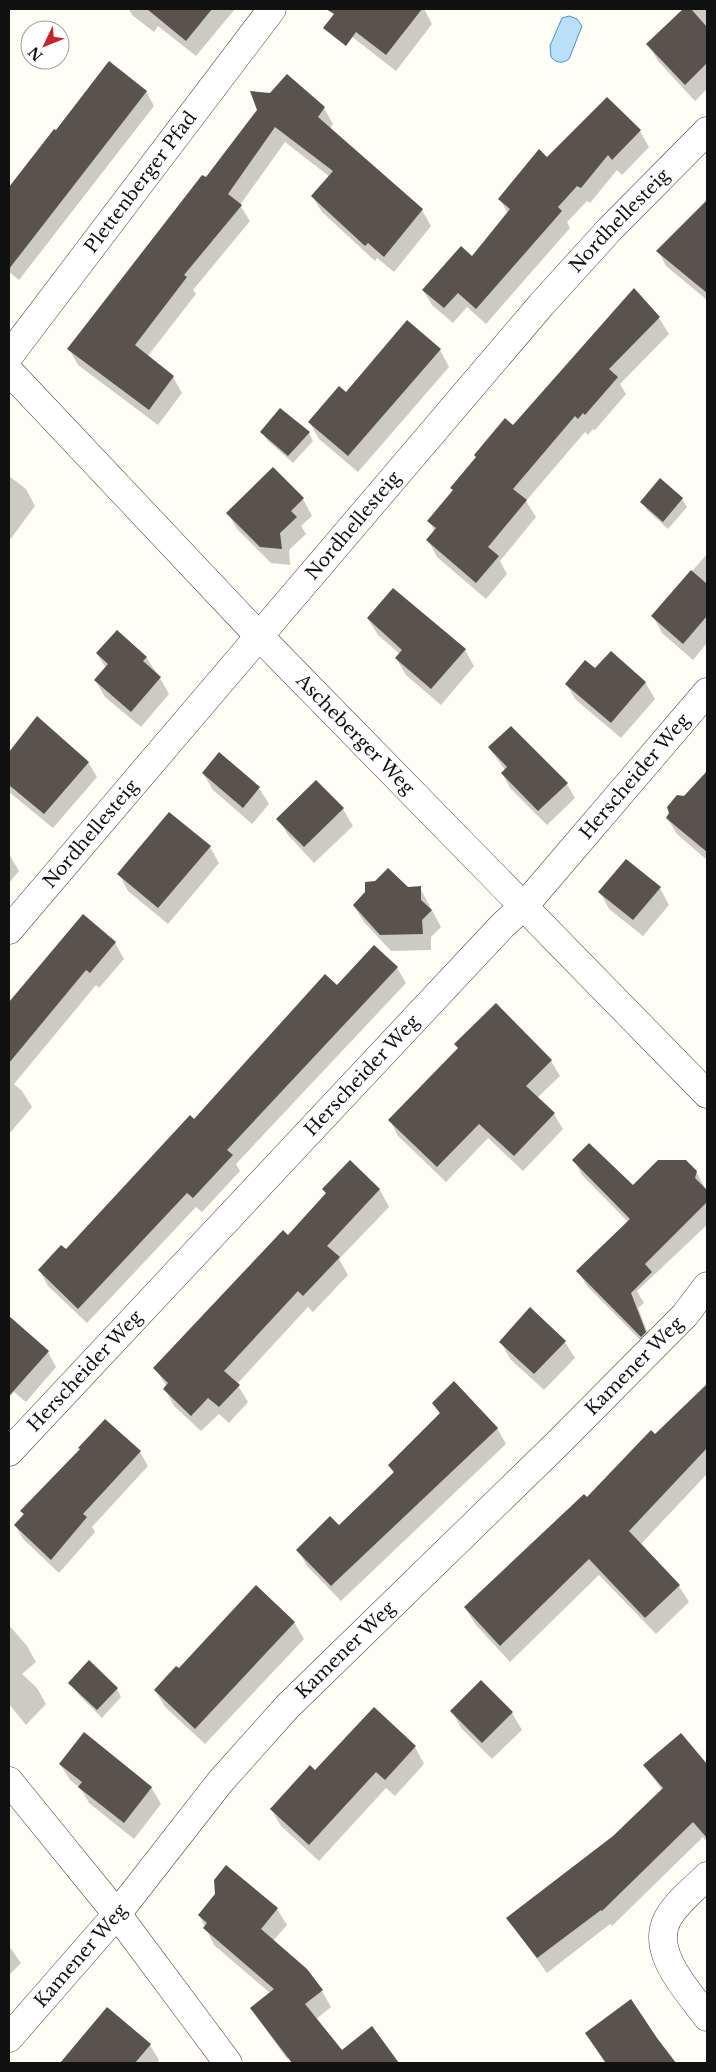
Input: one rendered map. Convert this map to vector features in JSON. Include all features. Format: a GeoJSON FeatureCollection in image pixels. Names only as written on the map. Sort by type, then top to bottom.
{"type":"FeatureCollection","features":[{"type":"Feature","properties":{"kind":"street","name":"Plettenberger Pfad"},"geometry":{"type":"LineString","coordinates":[[9,356],[272,9]]}},
{"type":"Feature","properties":{"kind":"street","name":"Nordhellesteig"},"geometry":{"type":"LineString","coordinates":[[9,930],[541,305],[609,230],[707,131]]}},
{"type":"Feature","properties":{"kind":"street","name":"Ascheberger Weg"},"geometry":{"type":"LineString","coordinates":[[9,371],[258,636],[525,906],[707,1094]]}},
{"type":"Feature","properties":{"kind":"street","name":"Herscheider Weg"},"geometry":{"type":"LineString","coordinates":[[9,1452],[496,932],[525,906],[707,692]]}},
{"type":"Feature","properties":{"kind":"street","name":"Kamener Weg"},"geometry":{"type":"LineString","coordinates":[[9,2038],[117,1914],[220,1782],[287,1707],[557,1444],[685,1315],[707,1286]]}},
{"type":"Feature","properties":{"kind":"street"},"geometry":{"type":"LineString","coordinates":[[9,1781],[117,1914],[228,2063]]}},
{"type":"Feature","properties":{"kind":"street"},"geometry":{"type":"LineString","coordinates":[[707,1876],[668,1918],[662,1931],[665,1952],[675,1973],[707,2017]]}},
{"type":"Feature","properties":{"kind":"water"},"geometry":{"type":"Polygon","coordinates":[[[569,16],[577,19],[582,26],[569,59],[564,62],[555,61],[551,57],[550,46],[562,18],[569,16]]]}},
{"type":"Feature","properties":{"kind":"building"},"geometry":{"type":"Polygon","coordinates":[[[147,9],[212,9],[186,41],[147,9]]]}},
{"type":"Feature","properties":{"kind":"building"},"geometry":{"type":"Polygon","coordinates":[[[326,9],[422,9],[386,55],[356,32],[346,46],[323,28],[334,14],[326,9]]]}},
{"type":"Feature","properties":{"kind":"building"},"geometry":{"type":"Polygon","coordinates":[[[683,9],[691,9],[707,27],[707,63],[685,85],[646,44],[683,9]]]}},
{"type":"Feature","properties":{"kind":"building"},"geometry":{"type":"Polygon","coordinates":[[[109,61],[147,91],[9,269],[9,187],[109,61]]]}},
{"type":"Feature","properties":{"kind":"building"},"geometry":{"type":"Polygon","coordinates":[[[287,74],[325,107],[318,117],[423,209],[384,257],[368,243],[365,246],[311,196],[333,171],[275,127],[228,194],[242,205],[184,275],[187,277],[135,345],[174,376],[149,410],[67,349],[202,175],[206,177],[257,110],[250,91],[270,93],[287,74]]]}},
{"type":"Feature","properties":{"kind":"building"},"geometry":{"type":"Polygon","coordinates":[[[607,97],[641,130],[612,160],[608,155],[581,188],[577,186],[558,207],[562,211],[476,309],[458,293],[444,308],[422,290],[461,246],[472,256],[510,209],[498,199],[539,149],[547,157],[607,97]]]}},
{"type":"Feature","properties":{"kind":"building"},"geometry":{"type":"Polygon","coordinates":[[[707,200],[707,293],[656,251],[707,200]]]}},
{"type":"Feature","properties":{"kind":"building"},"geometry":{"type":"Polygon","coordinates":[[[634,288],[660,317],[609,369],[618,377],[585,415],[583,413],[578,419],[575,416],[513,489],[527,500],[488,547],[499,556],[476,583],[426,540],[436,528],[427,521],[453,490],[450,488],[476,457],[474,455],[505,418],[513,425],[634,288]]]}},
{"type":"Feature","properties":{"kind":"building"},"geometry":{"type":"Polygon","coordinates":[[[407,320],[441,349],[348,456],[308,422],[339,386],[346,392],[407,320]]]}},
{"type":"Feature","properties":{"kind":"building"},"geometry":{"type":"Polygon","coordinates":[[[280,408],[310,432],[288,456],[260,432],[280,408]]]}},
{"type":"Feature","properties":{"kind":"building"},"geometry":{"type":"Polygon","coordinates":[[[273,467],[304,498],[291,511],[297,517],[280,533],[282,549],[260,547],[226,513],[273,467]]]}},
{"type":"Feature","properties":{"kind":"building"},"geometry":{"type":"Polygon","coordinates":[[[660,478],[683,498],[663,522],[640,502],[660,478]]]}},
{"type":"Feature","properties":{"kind":"building"},"geometry":{"type":"Polygon","coordinates":[[[691,570],[707,584],[707,616],[683,644],[651,616],[691,570]]]}},
{"type":"Feature","properties":{"kind":"building"},"geometry":{"type":"Polygon","coordinates":[[[393,588],[466,649],[431,689],[395,658],[402,650],[367,618],[393,588]]]}},
{"type":"Feature","properties":{"kind":"building"},"geometry":{"type":"Polygon","coordinates":[[[117,630],[147,657],[143,661],[161,677],[131,712],[94,680],[108,664],[96,653],[117,630]]]}},
{"type":"Feature","properties":{"kind":"building"},"geometry":{"type":"Polygon","coordinates":[[[611,651],[646,682],[611,723],[565,684],[585,660],[595,668],[611,651]]]}},
{"type":"Feature","properties":{"kind":"building"},"geometry":{"type":"Polygon","coordinates":[[[37,716],[89,762],[44,814],[9,785],[9,752],[37,716]]]}},
{"type":"Feature","properties":{"kind":"building"},"geometry":{"type":"Polygon","coordinates":[[[511,726],[568,783],[538,811],[501,773],[507,767],[488,747],[511,726]]]}},
{"type":"Feature","properties":{"kind":"building"},"geometry":{"type":"Polygon","coordinates":[[[219,752],[260,787],[243,808],[202,773],[219,752]]]}},
{"type":"Feature","properties":{"kind":"building"},"geometry":{"type":"Polygon","coordinates":[[[707,771],[707,852],[666,818],[669,813],[667,807],[677,795],[684,796],[707,771]]]}},
{"type":"Feature","properties":{"kind":"building"},"geometry":{"type":"Polygon","coordinates":[[[316,780],[344,808],[304,847],[276,819],[316,780]]]}},
{"type":"Feature","properties":{"kind":"building"},"geometry":{"type":"Polygon","coordinates":[[[169,812],[211,846],[158,908],[117,874],[169,812]]]}},
{"type":"Feature","properties":{"kind":"building"},"geometry":{"type":"Polygon","coordinates":[[[626,859],[661,887],[633,920],[598,892],[626,859]]]}},
{"type":"Feature","properties":{"kind":"building"},"geometry":{"type":"Polygon","coordinates":[[[388,868],[408,887],[421,886],[421,900],[432,910],[422,920],[423,934],[380,935],[353,905],[365,892],[365,882],[375,881],[388,868]]]}},
{"type":"Feature","properties":{"kind":"building"},"geometry":{"type":"Polygon","coordinates":[[[83,914],[116,942],[90,973],[86,970],[9,1063],[9,1002],[83,914]]]}},
{"type":"Feature","properties":{"kind":"building"},"geometry":{"type":"Polygon","coordinates":[[[374,945],[398,967],[227,1150],[233,1155],[193,1198],[187,1193],[78,1309],[38,1270],[61,1245],[66,1249],[190,1115],[194,1119],[325,974],[337,985],[374,945]]]}},
{"type":"Feature","properties":{"kind":"building"},"geometry":{"type":"Polygon","coordinates":[[[496,1003],[552,1060],[526,1086],[555,1113],[514,1156],[479,1124],[437,1167],[388,1120],[458,1048],[454,1044],[496,1003]]]}},
{"type":"Feature","properties":{"kind":"building"},"geometry":{"type":"Polygon","coordinates":[[[589,1143],[633,1185],[658,1160],[686,1160],[697,1171],[695,1178],[707,1190],[707,1202],[645,1264],[652,1272],[631,1293],[646,1332],[641,1337],[576,1271],[630,1219],[572,1160],[589,1143]]]}},
{"type":"Feature","properties":{"kind":"building"},"geometry":{"type":"Polygon","coordinates":[[[350,1160],[380,1189],[327,1246],[340,1257],[303,1296],[298,1291],[224,1371],[240,1385],[219,1407],[208,1398],[191,1416],[163,1389],[168,1383],[153,1368],[283,1230],[288,1235],[326,1193],[322,1189],[350,1160]]]}},
{"type":"Feature","properties":{"kind":"building"},"geometry":{"type":"Polygon","coordinates":[[[530,1307],[566,1341],[534,1374],[499,1342],[530,1307]]]}},
{"type":"Feature","properties":{"kind":"building"},"geometry":{"type":"Polygon","coordinates":[[[9,1316],[49,1351],[9,1396],[9,1316]]]}},
{"type":"Feature","properties":{"kind":"building"},"geometry":{"type":"Polygon","coordinates":[[[454,1381],[498,1428],[331,1586],[296,1550],[330,1516],[339,1525],[394,1472],[388,1465],[440,1413],[432,1403],[454,1381]]]}},
{"type":"Feature","properties":{"kind":"building"},"geometry":{"type":"Polygon","coordinates":[[[707,1384],[707,1448],[629,1531],[680,1585],[645,1618],[589,1559],[500,1646],[464,1607],[584,1494],[587,1497],[651,1430],[655,1434],[707,1384]]]}},
{"type":"Feature","properties":{"kind":"building"},"geometry":{"type":"Polygon","coordinates":[[[105,1419],[141,1451],[83,1514],[87,1517],[51,1560],[14,1525],[24,1514],[20,1511],[80,1449],[78,1448],[105,1419]]]}},
{"type":"Feature","properties":{"kind":"building"},"geometry":{"type":"Polygon","coordinates":[[[256,1585],[295,1622],[195,1729],[154,1690],[176,1666],[179,1668],[256,1585]]]}},
{"type":"Feature","properties":{"kind":"building"},"geometry":{"type":"Polygon","coordinates":[[[89,1660],[118,1688],[97,1710],[68,1683],[89,1660]]]}},
{"type":"Feature","properties":{"kind":"building"},"geometry":{"type":"Polygon","coordinates":[[[481,1680],[513,1712],[482,1743],[450,1711],[481,1680]]]}},
{"type":"Feature","properties":{"kind":"building"},"geometry":{"type":"Polygon","coordinates":[[[374,1707],[416,1746],[385,1780],[376,1772],[309,1845],[270,1809],[310,1765],[315,1770],[374,1707]]]}},
{"type":"Feature","properties":{"kind":"building"},"geometry":{"type":"Polygon","coordinates":[[[84,1732],[152,1787],[124,1823],[78,1787],[82,1782],[59,1764],[84,1732]]]}},
{"type":"Feature","properties":{"kind":"building"},"geometry":{"type":"Polygon","coordinates":[[[681,1733],[707,1764],[707,1838],[693,1822],[602,1911],[537,1958],[506,1918],[613,1836],[663,1788],[643,1765],[681,1733]]]}},
{"type":"Feature","properties":{"kind":"building"},"geometry":{"type":"Polygon","coordinates":[[[226,1865],[278,1908],[261,1929],[307,1969],[323,1990],[305,2004],[342,2050],[372,2026],[399,2063],[292,2063],[250,2008],[274,1989],[203,1928],[207,1923],[198,1915],[215,1894],[214,1880],[226,1865]]]}},
{"type":"Feature","properties":{"kind":"building"},"geometry":{"type":"Polygon","coordinates":[[[631,1999],[676,2063],[606,2063],[585,2033],[631,1999]]]}},
{"type":"Feature","properties":{"kind":"building"},"geometry":{"type":"Polygon","coordinates":[[[107,2007],[151,2044],[135,2063],[60,2063],[107,2007]]]}}]}
